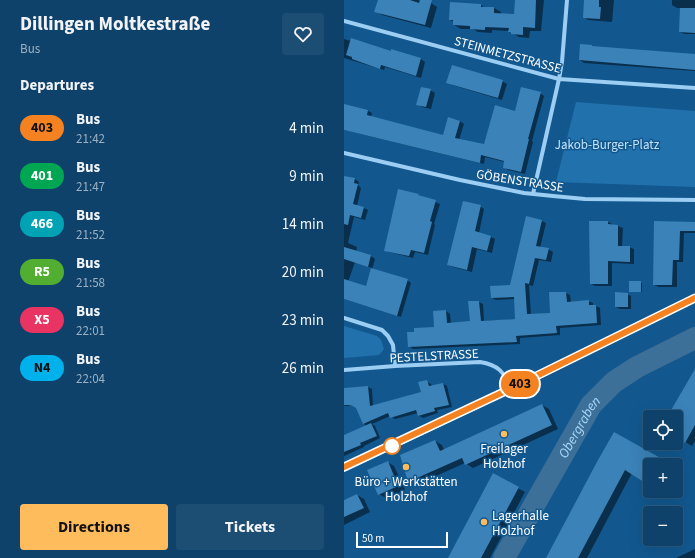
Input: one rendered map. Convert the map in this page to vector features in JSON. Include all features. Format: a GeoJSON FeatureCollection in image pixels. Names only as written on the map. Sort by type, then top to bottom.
{"type":"FeatureCollection","features":[{"type":"Feature","properties":{"kind":"main road"},"geometry":{"type":"LineString","coordinates":[[344,468],[512,388],[695,298]]}},
{"type":"Feature","properties":{"kind":"street"},"geometry":{"type":"LineString","coordinates":[[533,194],[560,79],[567,0]]}},
{"type":"Feature","properties":{"kind":"street","name":"STEINMETZSTRASSE"},"geometry":{"type":"LineString","coordinates":[[344,21],[560,79],[695,88]]}},
{"type":"Feature","properties":{"kind":"street","name":"GÖBENSTRASSE"},"geometry":{"type":"LineString","coordinates":[[344,153],[524,193],[585,199],[695,200]]}},
{"type":"Feature","properties":{"kind":"street"},"geometry":{"type":"LineString","coordinates":[[344,318],[382,330],[388,336],[393,345],[395,366]]}},
{"type":"Feature","properties":{"kind":"street","name":"PESTELSTRASSE"},"geometry":{"type":"LineString","coordinates":[[344,370],[480,362],[489,363],[497,367],[504,374],[512,388]]}},
{"type":"Feature","properties":{"kind":"green space","name":"Jakob-Burger-Platz"},"geometry":{"type":"Polygon","coordinates":[[[576,102],[695,111],[695,187],[556,182],[576,102]]]}},
{"type":"Feature","properties":{"kind":"green space"},"geometry":{"type":"Polygon","coordinates":[[[344,326],[377,336],[381,340],[384,349],[379,355],[344,358],[344,326]]]}},
{"type":"Feature","properties":{"kind":"building"},"geometry":{"type":"Polygon","coordinates":[[[378,0],[410,0],[419,3],[420,0],[432,0],[425,25],[374,12],[378,0]]]}},
{"type":"Feature","properties":{"kind":"building"},"geometry":{"type":"Polygon","coordinates":[[[515,0],[536,0],[535,28],[523,27],[523,35],[511,34],[511,32],[508,32],[509,28],[485,27],[485,30],[470,29],[470,26],[453,25],[453,20],[449,20],[450,2],[481,4],[481,7],[494,7],[494,13],[514,14],[515,0]]]}},
{"type":"Feature","properties":{"kind":"building"},"geometry":{"type":"Polygon","coordinates":[[[584,0],[599,0],[599,7],[601,7],[600,19],[583,18],[584,0]]]}},
{"type":"Feature","properties":{"kind":"building"},"geometry":{"type":"Polygon","coordinates":[[[680,8],[695,8],[695,33],[679,32],[680,8]]]}},
{"type":"Feature","properties":{"kind":"building"},"geometry":{"type":"Polygon","coordinates":[[[351,38],[391,51],[391,49],[421,58],[416,76],[381,65],[380,69],[352,59],[352,57],[346,55],[351,38]]]}},
{"type":"Feature","properties":{"kind":"building"},"geometry":{"type":"Polygon","coordinates":[[[580,44],[695,54],[695,70],[579,60],[580,44]]]}},
{"type":"Feature","properties":{"kind":"building"},"geometry":{"type":"Polygon","coordinates":[[[452,65],[503,80],[498,98],[446,83],[452,65]]]}},
{"type":"Feature","properties":{"kind":"building"},"geometry":{"type":"Polygon","coordinates":[[[421,87],[431,89],[426,107],[416,105],[421,87]]]}},
{"type":"Feature","properties":{"kind":"building"},"geometry":{"type":"Polygon","coordinates":[[[521,87],[541,92],[528,139],[521,172],[503,168],[504,161],[481,155],[480,163],[344,130],[344,104],[368,110],[367,115],[443,135],[448,117],[460,121],[455,138],[484,144],[495,105],[515,111],[521,87]]]}},
{"type":"Feature","properties":{"kind":"building"},"geometry":{"type":"Polygon","coordinates":[[[344,176],[355,178],[354,183],[358,184],[353,204],[364,207],[361,218],[350,215],[348,225],[344,224],[344,176]]]}},
{"type":"Feature","properties":{"kind":"building"},"geometry":{"type":"Polygon","coordinates":[[[398,189],[436,200],[430,221],[432,222],[424,253],[411,250],[409,256],[384,251],[398,189]]]}},
{"type":"Feature","properties":{"kind":"building"},"geometry":{"type":"Polygon","coordinates":[[[463,201],[481,205],[475,231],[491,236],[487,251],[472,247],[467,270],[447,265],[463,201]]]}},
{"type":"Feature","properties":{"kind":"building"},"geometry":{"type":"Polygon","coordinates":[[[526,216],[542,220],[536,246],[549,248],[546,260],[535,258],[529,284],[525,283],[527,314],[550,313],[549,292],[566,292],[567,302],[589,300],[589,305],[596,305],[597,323],[556,326],[557,333],[516,336],[517,342],[408,347],[407,332],[414,332],[414,328],[434,327],[433,311],[446,310],[447,323],[470,321],[468,301],[479,301],[481,321],[515,319],[514,297],[491,298],[490,286],[510,285],[526,216]]]}},
{"type":"Feature","properties":{"kind":"building"},"geometry":{"type":"Polygon","coordinates":[[[589,221],[608,221],[608,224],[618,225],[618,246],[630,246],[630,262],[608,261],[608,284],[590,284],[589,221]]]}},
{"type":"Feature","properties":{"kind":"building"},"geometry":{"type":"Polygon","coordinates":[[[654,221],[695,222],[695,231],[680,231],[679,260],[673,260],[672,285],[653,285],[654,221]]]}},
{"type":"Feature","properties":{"kind":"building"},"geometry":{"type":"Polygon","coordinates":[[[344,247],[371,255],[368,267],[344,259],[344,247]]]}},
{"type":"Feature","properties":{"kind":"building"},"geometry":{"type":"Polygon","coordinates":[[[371,268],[408,279],[397,316],[344,299],[344,279],[366,286],[371,268]]]}},
{"type":"Feature","properties":{"kind":"building"},"geometry":{"type":"Polygon","coordinates":[[[629,281],[641,281],[641,292],[629,292],[629,281]]]}},
{"type":"Feature","properties":{"kind":"building"},"geometry":{"type":"Polygon","coordinates":[[[615,292],[628,293],[628,307],[615,307],[615,292]]]}},
{"type":"Feature","properties":{"kind":"building"},"geometry":{"type":"Polygon","coordinates":[[[695,369],[695,425],[685,443],[683,442],[683,410],[671,410],[695,369]]]}},
{"type":"Feature","properties":{"kind":"building"},"geometry":{"type":"Polygon","coordinates":[[[427,380],[429,386],[443,383],[449,405],[434,408],[435,411],[418,416],[416,410],[390,418],[388,413],[363,424],[356,408],[351,405],[344,405],[344,388],[368,386],[370,406],[421,392],[418,382],[427,380]]]}},
{"type":"Feature","properties":{"kind":"building","name":"Freilager Holzhof"},"geometry":{"type":"Polygon","coordinates":[[[542,404],[552,425],[465,465],[462,458],[408,482],[400,455],[435,440],[440,451],[542,404]]]}},
{"type":"Feature","properties":{"kind":"building"},"geometry":{"type":"Polygon","coordinates":[[[371,423],[377,436],[344,452],[344,435],[371,423]]]}},
{"type":"Feature","properties":{"kind":"building"},"geometry":{"type":"Polygon","coordinates":[[[614,432],[643,448],[643,450],[646,450],[660,458],[643,458],[643,482],[625,470],[578,558],[546,558],[614,432]]]}},
{"type":"Feature","properties":{"kind":"building"},"geometry":{"type":"Polygon","coordinates":[[[388,461],[398,486],[378,495],[367,470],[388,461]]]}},
{"type":"Feature","properties":{"kind":"building","name":"Lagerhalle Holzhof"},"geometry":{"type":"Polygon","coordinates":[[[493,473],[519,487],[481,558],[448,558],[493,473]]]}},
{"type":"Feature","properties":{"kind":"building"},"geometry":{"type":"Polygon","coordinates":[[[357,494],[364,508],[344,517],[344,500],[357,494]]]}},
{"type":"Feature","properties":{"kind":"waterway","name":"Obergraben"},"geometry":{"type":"LineString","coordinates":[[504,558],[591,405],[614,382],[637,367],[695,338]]}},
{"type":"Feature","properties":{"kind":"bus line","name":"403"},"geometry":{"type":"LineString","coordinates":[[344,467],[512,388],[695,298]]}},
{"type":"Feature","properties":{"kind":"place","name":"Freilager Holzhof"},"geometry":{"type":"Point","coordinates":[504,434]}},
{"type":"Feature","properties":{"kind":"place","name":"Büro + Werkstätten Holzhof"},"geometry":{"type":"Point","coordinates":[406,467]}},
{"type":"Feature","properties":{"kind":"place","name":"Lagerhalle Holzhof"},"geometry":{"type":"Point","coordinates":[484,522]}}]}
